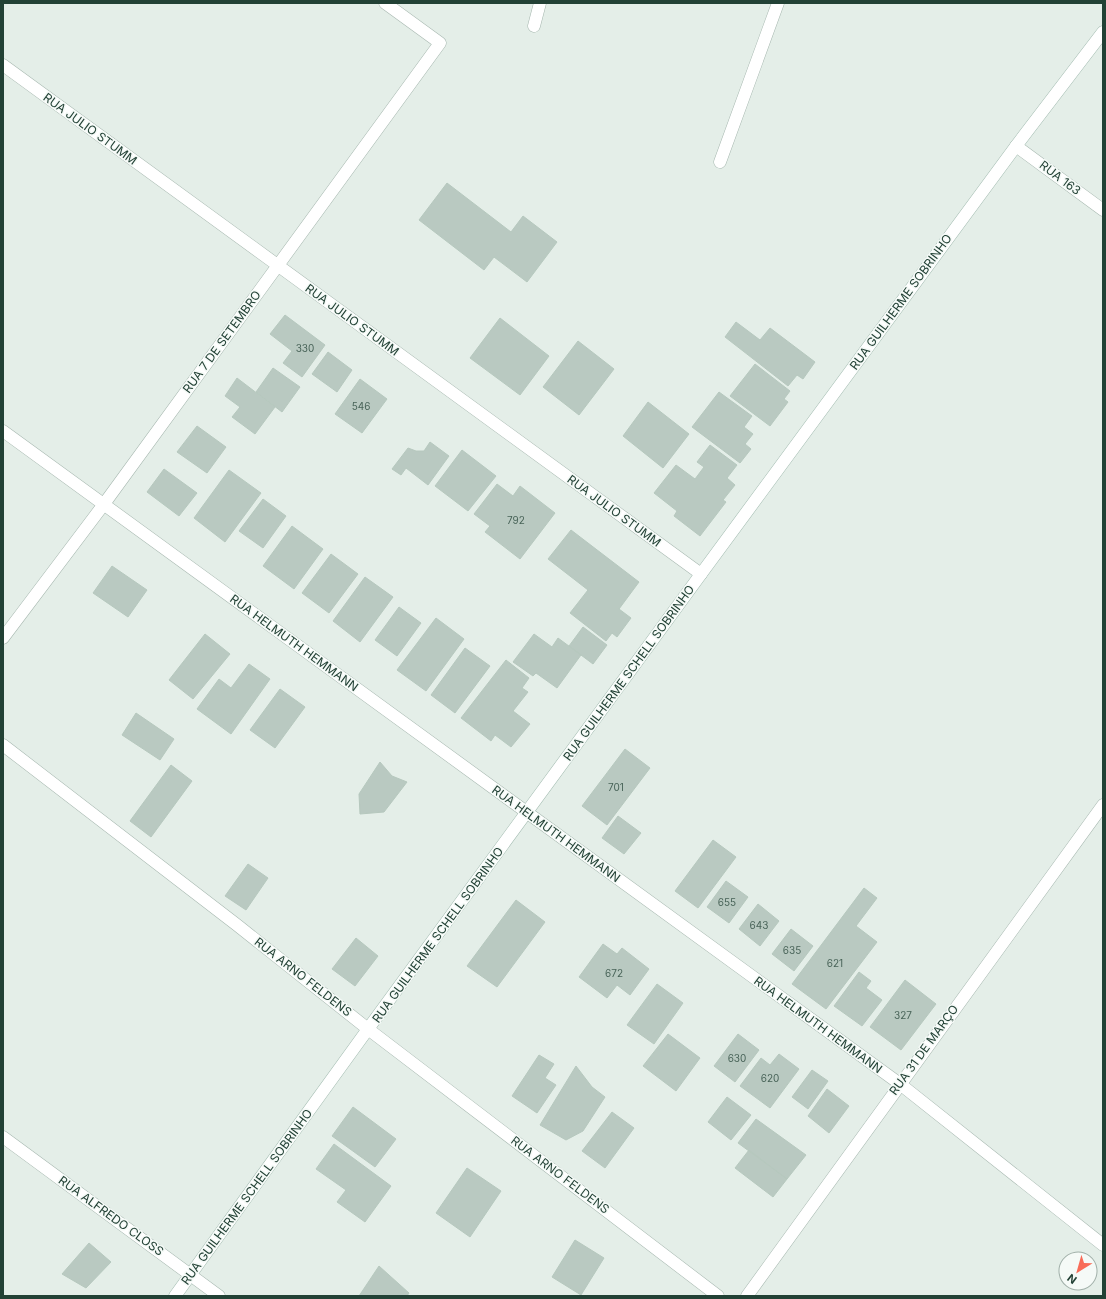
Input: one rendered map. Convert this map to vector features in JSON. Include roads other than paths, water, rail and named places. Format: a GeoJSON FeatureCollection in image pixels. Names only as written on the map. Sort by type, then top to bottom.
{"type":"FeatureCollection","features":[{"type":"Feature","properties":{"kind":"street","name":"RUA 7 DE SETEMBRO"},"geometry":{"type":"LineString","coordinates":[[3,638],[104,504],[440,43],[384,3]]}},
{"type":"Feature","properties":{"kind":"street"},"geometry":{"type":"LineString","coordinates":[[534,26],[540,3]]}},
{"type":"Feature","properties":{"kind":"street"},"geometry":{"type":"LineString","coordinates":[[720,162],[778,3]]}},
{"type":"Feature","properties":{"kind":"street","name":"RUA GUILHERME SOBRINHO"},"geometry":{"type":"LineString","coordinates":[[701,574],[1016,146],[1103,32]]}},
{"type":"Feature","properties":{"kind":"street","name":"RUA JULIO STUMM"},"geometry":{"type":"LineString","coordinates":[[3,65],[701,574]]}},
{"type":"Feature","properties":{"kind":"street","name":"RUA 163"},"geometry":{"type":"LineString","coordinates":[[1016,146],[1103,210]]}},
{"type":"Feature","properties":{"kind":"street","name":"RUA HELMUTH HEMMANN"},"geometry":{"type":"LineString","coordinates":[[3,431],[900,1084],[1103,1245]]}},
{"type":"Feature","properties":{"kind":"street","name":"RUA GUILHERME SCHELL SOBRINHO"},"geometry":{"type":"LineString","coordinates":[[175,1296],[368,1029],[701,574]]}},
{"type":"Feature","properties":{"kind":"street","name":"RUA ARNO FELDENS"},"geometry":{"type":"LineString","coordinates":[[3,745],[237,925],[368,1029],[718,1296]]}},
{"type":"Feature","properties":{"kind":"street","name":"RUA 31 DE MARÇO"},"geometry":{"type":"LineString","coordinates":[[747,1296],[1103,805]]}},
{"type":"Feature","properties":{"kind":"street","name":"RUA ALFREDO CLOSS"},"geometry":{"type":"LineString","coordinates":[[3,1137],[219,1296]]}}]}
